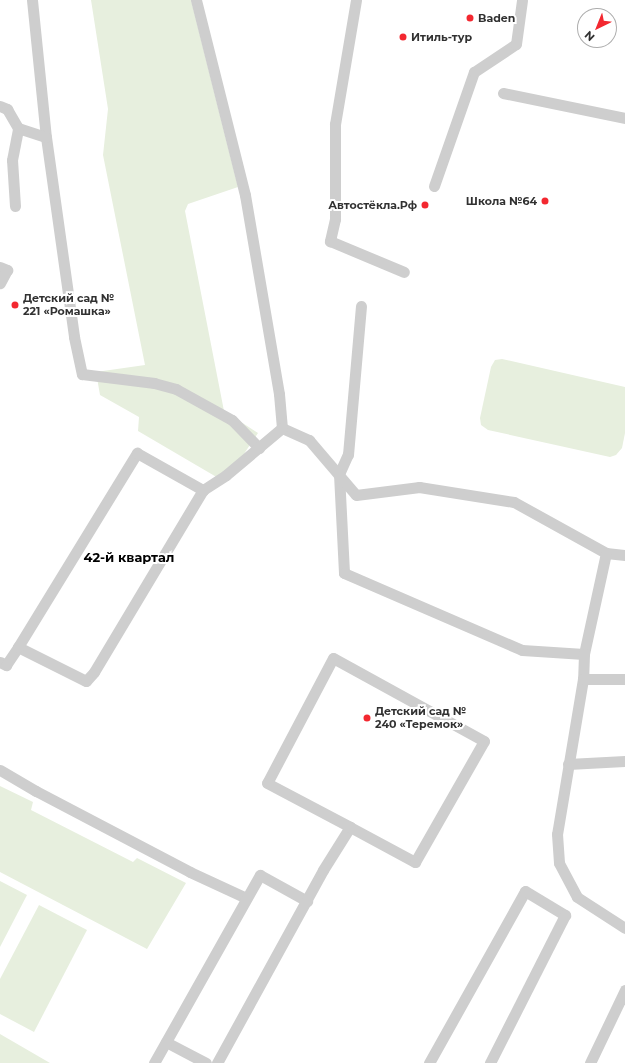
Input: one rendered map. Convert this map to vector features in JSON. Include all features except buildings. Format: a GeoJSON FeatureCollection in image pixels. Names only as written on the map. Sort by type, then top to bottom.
{"type":"FeatureCollection","features":[{"type":"Feature","properties":{"kind":"lane"},"geometry":{"type":"LineString","coordinates":[[32,0],[46,137],[74,337],[82,374],[154,383],[176,389],[232,420],[259,448]]}},
{"type":"Feature","properties":{"kind":"lane"},"geometry":{"type":"LineString","coordinates":[[196,0],[245,196],[279,394],[282,428]]}},
{"type":"Feature","properties":{"kind":"lane"},"geometry":{"type":"LineString","coordinates":[[356,0],[335,124],[335,219],[330,240],[404,272]]}},
{"type":"Feature","properties":{"kind":"lane"},"geometry":{"type":"LineString","coordinates":[[434,186],[474,72],[516,44],[522,0]]}},
{"type":"Feature","properties":{"kind":"lane"},"geometry":{"type":"LineString","coordinates":[[503,93],[625,118]]}},
{"type":"Feature","properties":{"kind":"lane"},"geometry":{"type":"LineString","coordinates":[[0,106],[6,109],[18,128],[46,137]]}},
{"type":"Feature","properties":{"kind":"lane"},"geometry":{"type":"LineString","coordinates":[[15,206],[12,160],[18,128]]}},
{"type":"Feature","properties":{"kind":"lane"},"geometry":{"type":"LineString","coordinates":[[0,266],[7,270],[0,283]]}},
{"type":"Feature","properties":{"kind":"lane"},"geometry":{"type":"LineString","coordinates":[[361,306],[348,454],[339,474],[344,573],[522,650],[584,654]]}},
{"type":"Feature","properties":{"kind":"lane"},"geometry":{"type":"LineString","coordinates":[[18,647],[86,681],[94,672],[203,490],[226,475],[282,428]]}},
{"type":"Feature","properties":{"kind":"lane"},"geometry":{"type":"LineString","coordinates":[[282,428],[309,440],[356,496],[419,487],[514,502],[606,553],[625,555]]}},
{"type":"Feature","properties":{"kind":"lane"},"geometry":{"type":"LineString","coordinates":[[2,667],[18,647],[137,453],[203,490]]}},
{"type":"Feature","properties":{"kind":"lane"},"geometry":{"type":"LineString","coordinates":[[606,553],[584,654],[583,680],[557,834],[559,863],[577,897],[625,928]]}},
{"type":"Feature","properties":{"kind":"lane"},"geometry":{"type":"LineString","coordinates":[[332,658],[484,741],[415,862],[350,827],[267,783],[332,658]]}},
{"type":"Feature","properties":{"kind":"lane"},"geometry":{"type":"LineString","coordinates":[[583,680],[625,679]]}},
{"type":"Feature","properties":{"kind":"lane"},"geometry":{"type":"LineString","coordinates":[[568,764],[625,761]]}},
{"type":"Feature","properties":{"kind":"lane"},"geometry":{"type":"LineString","coordinates":[[0,770],[36,791],[183,869],[246,898]]}},
{"type":"Feature","properties":{"kind":"lane"},"geometry":{"type":"LineString","coordinates":[[217,1063],[350,827]]}},
{"type":"Feature","properties":{"kind":"lane"},"geometry":{"type":"LineString","coordinates":[[154,1063],[260,875],[307,901]]}},
{"type":"Feature","properties":{"kind":"lane"},"geometry":{"type":"LineString","coordinates":[[429,1063],[525,891],[565,915],[490,1063]]}},
{"type":"Feature","properties":{"kind":"lane"},"geometry":{"type":"LineString","coordinates":[[590,1063],[625,990]]}},
{"type":"Feature","properties":{"kind":"lane"},"geometry":{"type":"LineString","coordinates":[[166,1042],[206,1063]]}},
{"type":"Feature","properties":{"kind":"green space"},"geometry":{"type":"Polygon","coordinates":[[[91,0],[191,0],[238,187],[188,204],[185,211],[224,411],[258,433],[225,482],[138,431],[139,417],[100,395],[96,372],[145,365],[103,155],[108,109],[91,0]]]}},
{"type":"Feature","properties":{"kind":"green space"},"geometry":{"type":"Polygon","coordinates":[[[502,359],[625,387],[625,433],[622,448],[616,455],[610,457],[488,430],[481,425],[480,418],[491,367],[495,360],[502,359]]]}},
{"type":"Feature","properties":{"kind":"green space"},"geometry":{"type":"Polygon","coordinates":[[[0,786],[33,802],[31,810],[133,862],[137,858],[186,883],[147,949],[0,872],[0,786]]]}},
{"type":"Feature","properties":{"kind":"green space"},"geometry":{"type":"Polygon","coordinates":[[[0,881],[27,895],[0,947],[0,881]]]}},
{"type":"Feature","properties":{"kind":"green space"},"geometry":{"type":"Polygon","coordinates":[[[39,905],[87,930],[34,1032],[0,1014],[0,979],[39,905]]]}},
{"type":"Feature","properties":{"kind":"green space"},"geometry":{"type":"Polygon","coordinates":[[[0,1034],[50,1063],[0,1063],[0,1034]]]}},
{"type":"Feature","properties":{"kind":"place","name":"Baden"},"geometry":{"type":"Point","coordinates":[470,18]}},
{"type":"Feature","properties":{"kind":"place","name":"Итиль-тур"},"geometry":{"type":"Point","coordinates":[403,37]}},
{"type":"Feature","properties":{"kind":"place","name":"Школа №64"},"geometry":{"type":"Point","coordinates":[545,201]}},
{"type":"Feature","properties":{"kind":"place","name":"Автостёкла.Рф"},"geometry":{"type":"Point","coordinates":[425,205]}},
{"type":"Feature","properties":{"kind":"place","name":"Детский сад № 221 «Ромашка»"},"geometry":{"type":"Point","coordinates":[15,305]}},
{"type":"Feature","properties":{"kind":"place","name":"Детский сад № 240 «Теремок»"},"geometry":{"type":"Point","coordinates":[367,718]}},
{"type":"Feature","properties":{"kind":"district","name":"42-й квартал"},"geometry":{"type":"Point","coordinates":[129,557]}}]}
